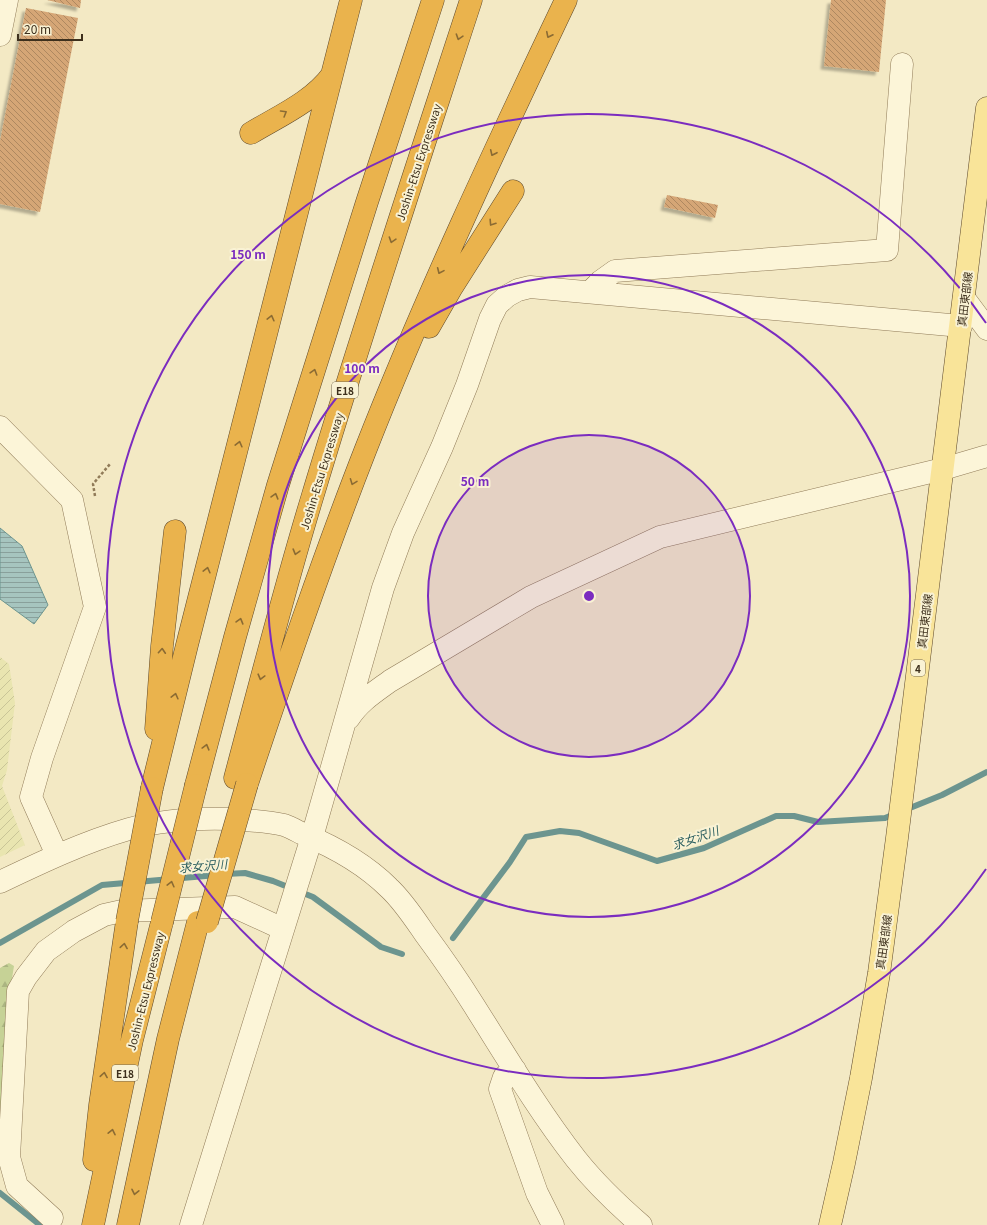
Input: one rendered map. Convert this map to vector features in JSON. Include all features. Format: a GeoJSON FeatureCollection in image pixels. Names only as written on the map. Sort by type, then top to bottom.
{"type":"FeatureCollection","features":[{"type":"Feature","properties":{"kind":"highway"},"geometry":{"type":"LineString","coordinates":[[87,1225],[100,1105],[128,921],[152,788],[351,0]]}},
{"type":"Feature","properties":{"kind":"highway","name":"Joshin-Etsu Expressway"},"geometry":{"type":"LineString","coordinates":[[92,1225],[132,1040],[235,637],[278,485],[433,0]]}},
{"type":"Feature","properties":{"kind":"highway","name":"Joshin-Etsu Expressway"},"geometry":{"type":"LineString","coordinates":[[240,785],[271,641],[311,499],[399,219],[471,0]]}},
{"type":"Feature","properties":{"kind":"highway"},"geometry":{"type":"LineString","coordinates":[[240,785],[281,681],[302,619],[365,452],[421,315],[489,162],[566,0]]}},
{"type":"Feature","properties":{"kind":"highway"},"geometry":{"type":"LineString","coordinates":[[251,133],[306,100],[325,84],[333,74]]}},
{"type":"Feature","properties":{"kind":"highway"},"geometry":{"type":"LineString","coordinates":[[365,452],[394,391],[424,335],[452,287],[513,191]]}},
{"type":"Feature","properties":{"kind":"highway"},"geometry":{"type":"LineString","coordinates":[[152,788],[162,646],[175,531]]}},
{"type":"Feature","properties":{"kind":"highway","name":"E18"},"geometry":{"type":"LineString","coordinates":[[128,1225],[168,1039],[240,785]]}},
{"type":"Feature","properties":{"kind":"main road","name":"真田東部線"},"geometry":{"type":"LineString","coordinates":[[830,1225],[861,1078],[879,973],[898,838],[987,108]]}},
{"type":"Feature","properties":{"kind":"street"},"geometry":{"type":"LineString","coordinates":[[0,35],[7,0]]}},
{"type":"Feature","properties":{"kind":"street"},"geometry":{"type":"LineString","coordinates":[[590,292],[601,281],[615,271],[887,250],[902,64]]}},
{"type":"Feature","properties":{"kind":"street"},"geometry":{"type":"LineString","coordinates":[[192,1225],[312,837],[383,588],[403,533],[442,447],[467,385],[490,319],[497,305],[507,296],[518,290],[530,287],[961,326]]}},
{"type":"Feature","properties":{"kind":"street"},"geometry":{"type":"LineString","coordinates":[[964,298],[987,329]]}},
{"type":"Feature","properties":{"kind":"street"},"geometry":{"type":"LineString","coordinates":[[0,427],[72,500],[95,607],[42,758],[31,797],[57,855]]}},
{"type":"Feature","properties":{"kind":"street"},"geometry":{"type":"LineString","coordinates":[[344,726],[361,703],[372,693],[410,669],[531,597],[660,537],[942,469],[987,456]]}},
{"type":"Feature","properties":{"kind":"street"},"geometry":{"type":"LineString","coordinates":[[0,882],[57,855],[95,840],[130,829],[172,820],[210,818],[256,820],[285,826],[312,837],[366,869],[388,887],[402,902],[453,974],[544,1114],[576,1160],[609,1196],[641,1225]]}},
{"type":"Feature","properties":{"kind":"street"},"geometry":{"type":"LineString","coordinates":[[52,1218],[17,1186],[9,1157],[18,991],[26,977],[46,951],[74,931],[104,915],[122,911],[235,907],[286,922]]}},
{"type":"Feature","properties":{"kind":"street"},"geometry":{"type":"LineString","coordinates":[[515,1070],[504,1077],[500,1089],[537,1193],[553,1225]]}},
{"type":"Feature","properties":{"kind":"shaded area"},"geometry":{"type":"Polygon","coordinates":[[[0,657],[9,664],[15,703],[7,770],[2,786],[25,845],[0,857],[0,657]]]}},
{"type":"Feature","properties":{"kind":"green space"},"geometry":{"type":"Polygon","coordinates":[[[9,963],[14,966],[8,1003],[0,1157],[0,968],[9,963]]]}},
{"type":"Feature","properties":{"kind":"water"},"geometry":{"type":"Polygon","coordinates":[[[0,528],[22,546],[48,605],[34,624],[0,599],[0,528]]]}},
{"type":"Feature","properties":{"kind":"building"},"geometry":{"type":"Polygon","coordinates":[[[47,0],[81,0],[80,8],[47,0]]]}},
{"type":"Feature","properties":{"kind":"building"},"geometry":{"type":"Polygon","coordinates":[[[831,0],[886,0],[879,72],[824,66],[831,0]]]}},
{"type":"Feature","properties":{"kind":"building"},"geometry":{"type":"Polygon","coordinates":[[[26,8],[78,18],[40,212],[0,204],[0,141],[26,8]]]}},
{"type":"Feature","properties":{"kind":"building"},"geometry":{"type":"Polygon","coordinates":[[[667,195],[718,205],[715,218],[664,207],[667,195]]]}},
{"type":"Feature","properties":{"kind":"waterway","name":"求女沢川"},"geometry":{"type":"LineString","coordinates":[[905,810],[942,795],[987,772]]}},
{"type":"Feature","properties":{"kind":"waterway","name":"求女沢川"},"geometry":{"type":"LineString","coordinates":[[453,938],[510,862],[526,837],[560,831],[579,833],[657,861],[704,848],[776,816],[794,816],[818,822],[885,818],[895,814]]}},
{"type":"Feature","properties":{"kind":"waterway","name":"求女沢川"},"geometry":{"type":"LineString","coordinates":[[226,874],[245,873],[273,881],[313,897],[381,947],[402,954]]}},
{"type":"Feature","properties":{"kind":"waterway","name":"求女沢川"},"geometry":{"type":"LineString","coordinates":[[0,943],[102,885],[217,875]]}},
{"type":"Feature","properties":{"kind":"waterway"},"geometry":{"type":"LineString","coordinates":[[0,1193],[40,1225]]}}]}
